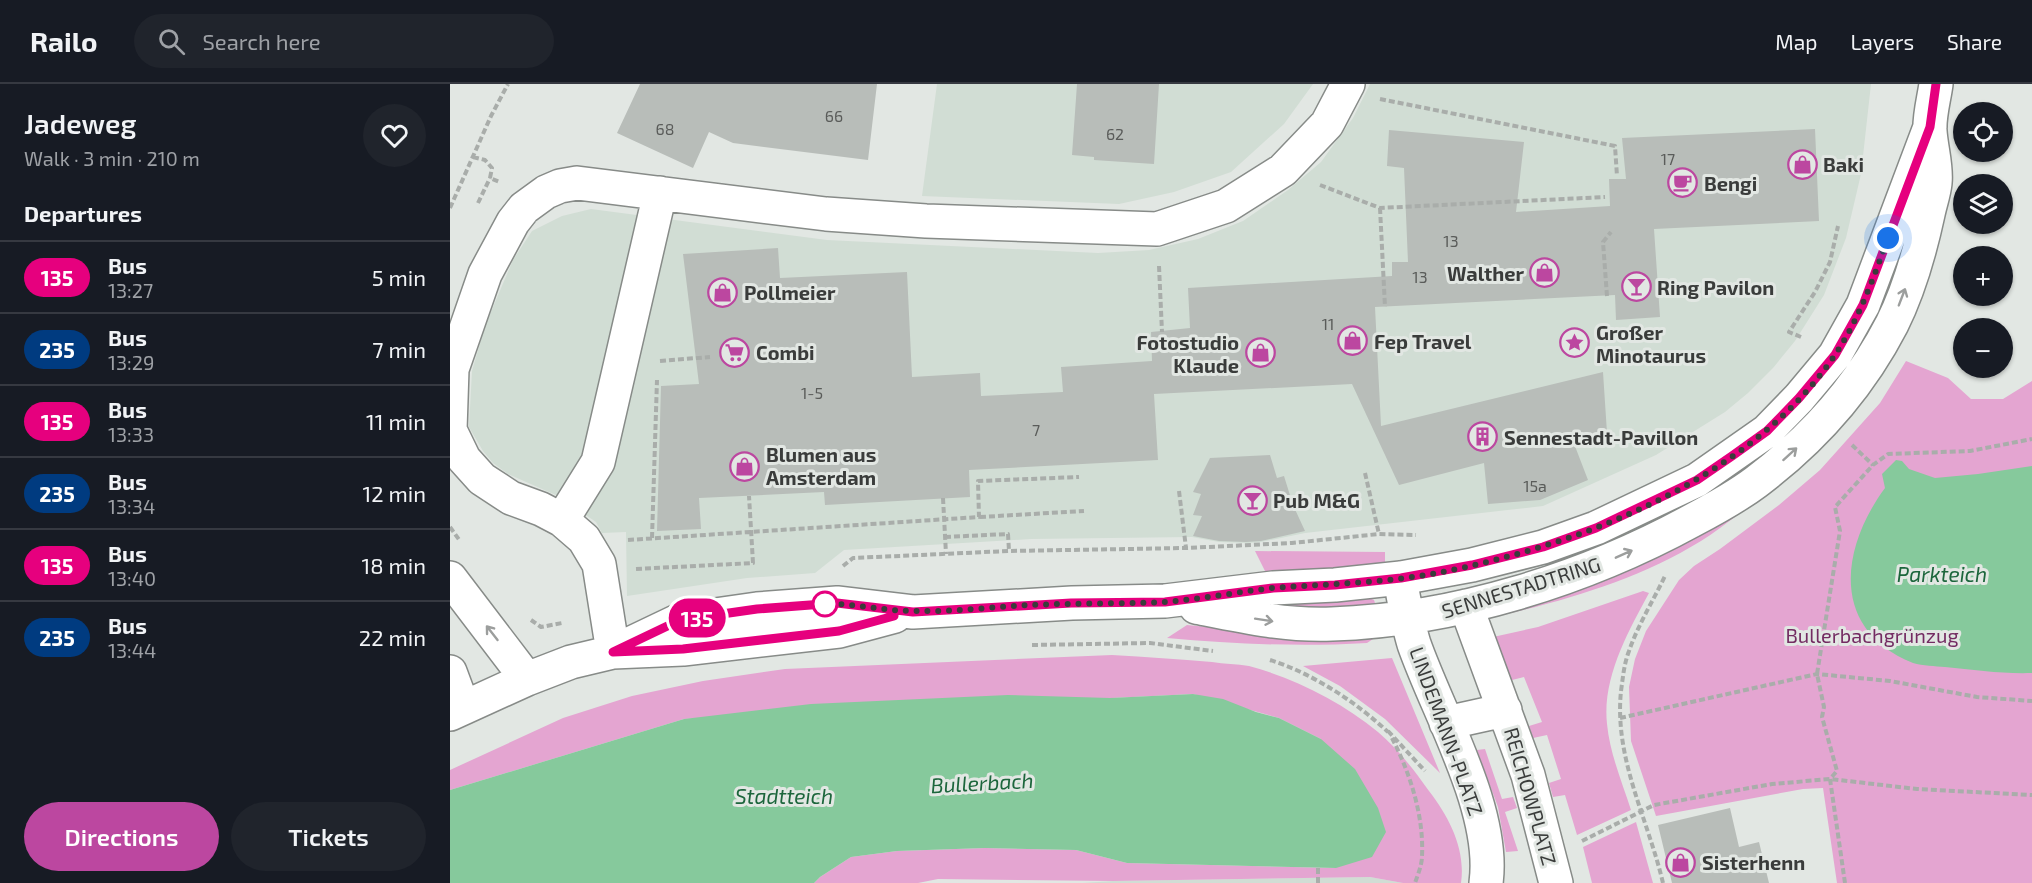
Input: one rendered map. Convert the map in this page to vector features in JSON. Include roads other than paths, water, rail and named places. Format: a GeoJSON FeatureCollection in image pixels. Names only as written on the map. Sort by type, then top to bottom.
{"type":"FeatureCollection","features":[{"type":"Feature","properties":{"kind":"street"},"geometry":{"type":"LineString","coordinates":[[1930,127],[1936,84]]}},
{"type":"Feature","properties":{"kind":"street"},"geometry":{"type":"LineString","coordinates":[[613,652],[599,564],[584,539],[562,520],[541,509],[510,498],[482,479],[464,459],[450,430],[452,369],[485,274],[513,222],[536,198],[560,186],[577,183],[826,214],[926,221],[1157,229],[1226,206],[1283,170],[1327,124],[1346,88]]}},
{"type":"Feature","properties":{"kind":"street","name":"SENNESTADTRING"},"geometry":{"type":"LineString","coordinates":[[450,672],[456,711],[571,662],[613,652],[680,620],[757,609],[837,603],[913,612],[1071,603],[1165,602],[1273,588],[1335,585],[1401,578],[1472,565],[1543,547],[1596,528],[1697,480],[1767,431],[1799,398],[1835,355],[1863,305],[1930,127]]}},
{"type":"Feature","properties":{"kind":"street","name":"SENNESTADTRING"},"geometry":{"type":"LineString","coordinates":[[1165,602],[1301,624],[1332,624],[1407,617],[1466,606],[1553,581],[1611,560],[1669,533],[1754,484],[1791,454],[1826,420],[1864,372],[1892,323],[1920,252],[1935,183],[1930,127]]}},
{"type":"Feature","properties":{"kind":"street"},"geometry":{"type":"LineString","coordinates":[[562,520],[598,462],[660,194]]}},
{"type":"Feature","properties":{"kind":"street"},"geometry":{"type":"LineString","coordinates":[[450,578],[527,679]]}},
{"type":"Feature","properties":{"kind":"street","name":"LINDEMANN-PLATZ"},"geometry":{"type":"LineString","coordinates":[[1401,578],[1414,644],[1478,808],[1488,866],[1486,883]]}},
{"type":"Feature","properties":{"kind":"street","name":"REICHOWPLATZ"},"geometry":{"type":"LineString","coordinates":[[1466,606],[1528,775],[1556,883]]}},
{"type":"Feature","properties":{"kind":"street","name":"REICHOWPLATZ"},"geometry":{"type":"LineString","coordinates":[[1446,723],[1505,710]]}},
{"type":"Feature","properties":{"kind":"water","name":"Parkteich"},"geometry":{"type":"Polygon","coordinates":[[[1896,460],[1902,461],[1909,469],[1935,478],[2032,466],[2032,673],[1988,672],[1913,663],[1886,649],[1867,630],[1856,609],[1851,586],[1852,561],[1859,536],[1885,488],[1882,474],[1896,460]]]}},
{"type":"Feature","properties":{"kind":"water","name":"Stadtteich"},"geometry":{"type":"Polygon","coordinates":[[[1193,694],[1223,699],[1279,718],[1321,739],[1355,769],[1378,808],[1386,832],[1372,857],[1336,868],[1127,863],[1076,850],[985,848],[897,851],[851,857],[814,883],[450,883],[450,790],[684,719],[811,704],[1008,695],[1110,698],[1193,694]]]}},
{"type":"Feature","properties":{"kind":"place","name":"Baki"},"geometry":{"type":"Point","coordinates":[1802,164]}},
{"type":"Feature","properties":{"kind":"place","name":"Bengi"},"geometry":{"type":"Point","coordinates":[1683,183]}},
{"type":"Feature","properties":{"kind":"place","name":"Walther"},"geometry":{"type":"Point","coordinates":[1545,273]}},
{"type":"Feature","properties":{"kind":"place","name":"Ring Pavilon"},"geometry":{"type":"Point","coordinates":[1636,287]}},
{"type":"Feature","properties":{"kind":"place","name":"Pollmeier"},"geometry":{"type":"Point","coordinates":[723,292]}},
{"type":"Feature","properties":{"kind":"place","name":"Fep Travel"},"geometry":{"type":"Point","coordinates":[1353,341]}},
{"type":"Feature","properties":{"kind":"place","name":"Großer Minotaurus"},"geometry":{"type":"Point","coordinates":[1575,343]}},
{"type":"Feature","properties":{"kind":"place","name":"Combi"},"geometry":{"type":"Point","coordinates":[735,352]}},
{"type":"Feature","properties":{"kind":"place","name":"Fotostudio Klaude"},"geometry":{"type":"Point","coordinates":[1260,353]}},
{"type":"Feature","properties":{"kind":"place","name":"Sennestadt-Pavillon"},"geometry":{"type":"Point","coordinates":[1483,437]}},
{"type":"Feature","properties":{"kind":"place","name":"Blumen aus Amsterdam"},"geometry":{"type":"Point","coordinates":[745,466]}},
{"type":"Feature","properties":{"kind":"place","name":"Pub M&G"},"geometry":{"type":"Point","coordinates":[1252,500]}},
{"type":"Feature","properties":{"kind":"place","name":"Sisterhenn"},"geometry":{"type":"Point","coordinates":[1681,862]}},
{"type":"Feature","properties":{"kind":"park label","name":"Bullerbachgrünzug"},"geometry":{"type":"Point","coordinates":[1872,635]}},
{"type":"Feature","properties":{"kind":"water label","name":"Bullerbach"},"geometry":{"type":"Point","coordinates":[982,782]}}]}
